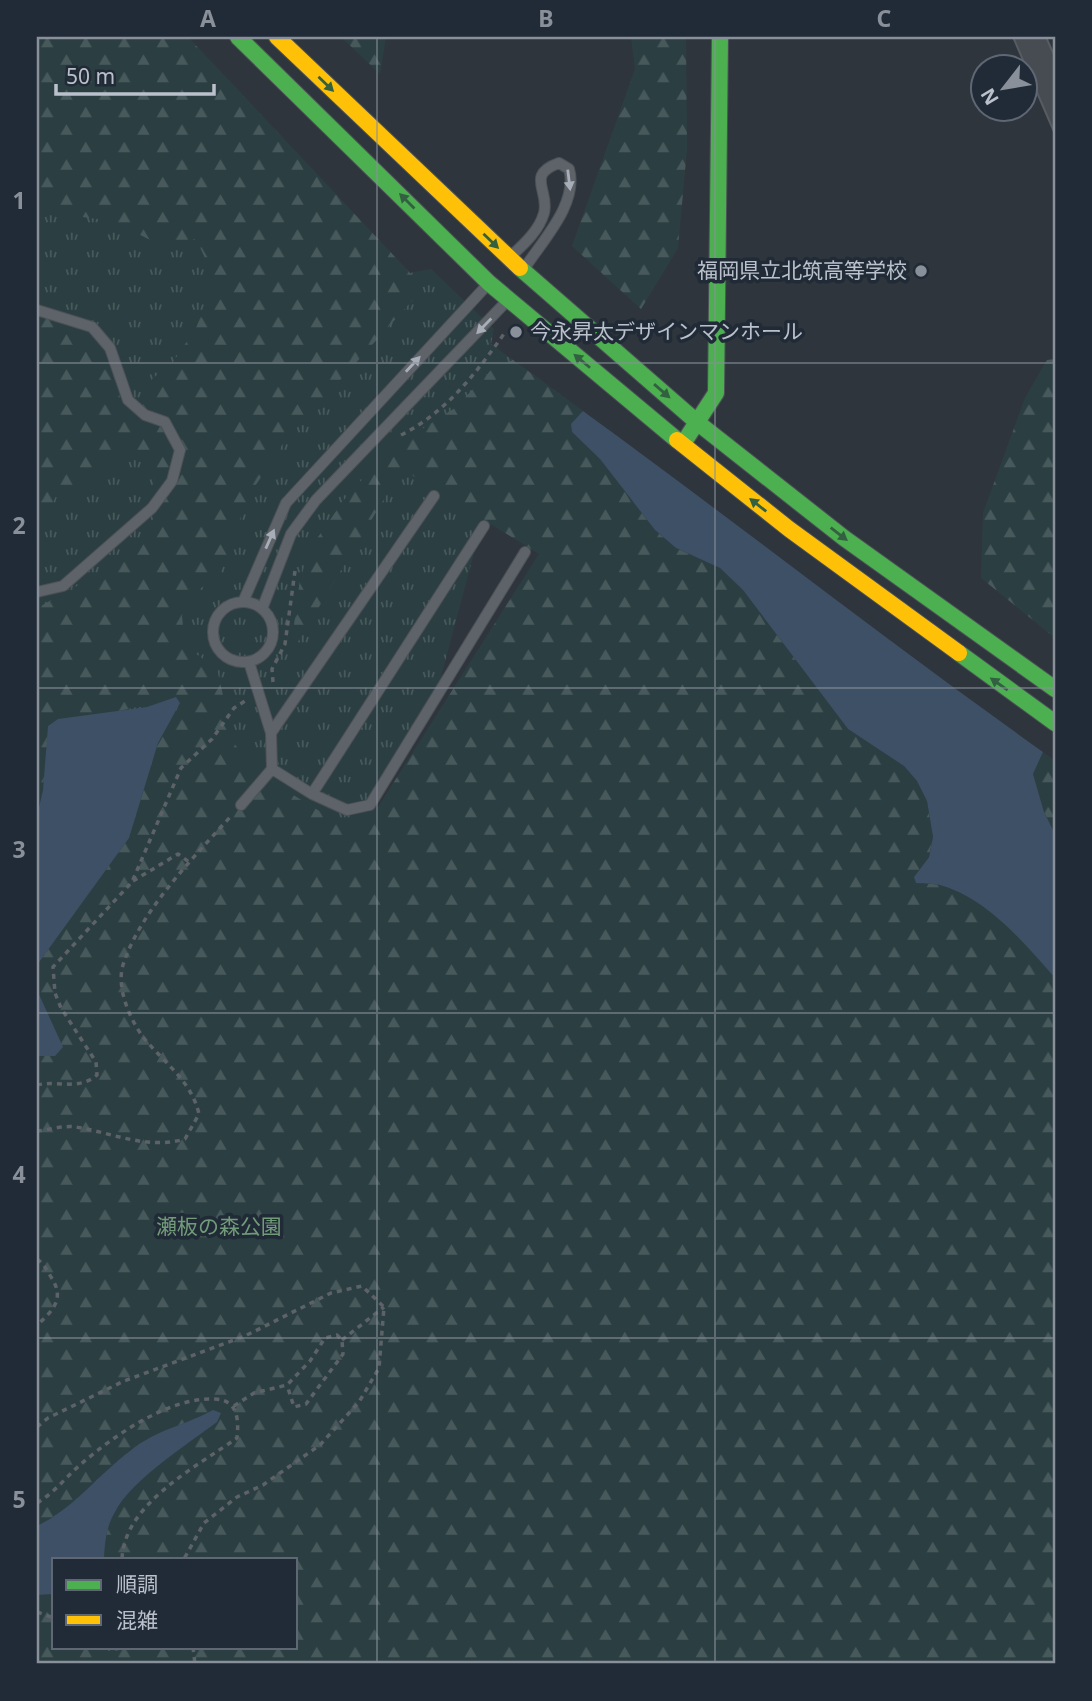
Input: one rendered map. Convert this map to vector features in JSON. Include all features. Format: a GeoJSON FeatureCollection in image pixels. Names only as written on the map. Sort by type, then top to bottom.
{"type":"FeatureCollection","features":[{"type":"Feature","properties":{"kind":"street"},"geometry":{"type":"LineString","coordinates":[[238,37],[499,271],[520,284],[681,444],[789,529],[1055,723]]}},
{"type":"Feature","properties":{"kind":"street"},"geometry":{"type":"LineString","coordinates":[[277,37],[499,271],[520,284],[844,538],[1055,689]]}},
{"type":"Feature","properties":{"kind":"street"},"geometry":{"type":"LineString","coordinates":[[681,444],[698,423],[716,393],[720,37]]}},
{"type":"Feature","properties":{"kind":"lane"},"geometry":{"type":"LineString","coordinates":[[243,602],[286,503],[530,238],[544,215],[541,177],[547,167],[559,163],[569,169],[572,181],[570,196],[520,284],[316,500],[291,534],[262,609]]}},
{"type":"Feature","properties":{"kind":"lane"},"geometry":{"type":"LineString","coordinates":[[37,310],[92,327],[110,348],[128,400],[145,415],[165,422],[180,450],[172,481],[152,508],[63,586],[37,592]]}},
{"type":"Feature","properties":{"kind":"lane"},"geometry":{"type":"LineString","coordinates":[[271,733],[433,496]]}},
{"type":"Feature","properties":{"kind":"lane"},"geometry":{"type":"LineString","coordinates":[[312,794],[484,526]]}},
{"type":"Feature","properties":{"kind":"lane"},"geometry":{"type":"LineString","coordinates":[[272,769],[312,794],[347,810],[370,804],[525,552]]}},
{"type":"Feature","properties":{"kind":"lane"},"geometry":{"type":"LineString","coordinates":[[243,602],[262,609],[269,617],[273,635],[265,653],[249,662],[230,660],[222,655],[212,637],[213,626],[223,608],[243,602]]}},
{"type":"Feature","properties":{"kind":"lane"},"geometry":{"type":"LineString","coordinates":[[241,805],[272,769],[271,733],[249,662]]}},
{"type":"Feature","properties":{"kind":"path"},"geometry":{"type":"LineString","coordinates":[[393,443],[423,425],[451,401],[508,328]]}},
{"type":"Feature","properties":{"kind":"path"},"geometry":{"type":"LineString","coordinates":[[132,882],[181,768],[212,739],[234,708],[273,684],[272,669],[285,644],[296,559]]}},
{"type":"Feature","properties":{"kind":"path"},"geometry":{"type":"LineString","coordinates":[[37,1131],[72,1126],[134,1142],[168,1144],[185,1139],[199,1114],[188,1086],[142,1035],[122,994],[123,963],[145,921],[189,862],[241,805]]}},
{"type":"Feature","properties":{"kind":"path"},"geometry":{"type":"LineString","coordinates":[[37,1085],[48,1082],[77,1085],[97,1075],[96,1062],[55,993],[53,967],[132,882],[178,855],[189,862]]}},
{"type":"Feature","properties":{"kind":"path"},"geometry":{"type":"LineString","coordinates":[[37,1259],[58,1288],[59,1298],[52,1312],[37,1325]]}},
{"type":"Feature","properties":{"kind":"path"},"geometry":{"type":"LineString","coordinates":[[37,1427],[48,1418],[124,1381],[245,1336],[331,1293],[362,1286],[384,1307]]}},
{"type":"Feature","properties":{"kind":"path"},"geometry":{"type":"LineString","coordinates":[[342,1340],[384,1307]]}},
{"type":"Feature","properties":{"kind":"path"},"geometry":{"type":"LineString","coordinates":[[185,1558],[204,1523],[237,1497],[262,1485],[320,1446],[359,1402],[379,1368],[384,1307]]}},
{"type":"Feature","properties":{"kind":"path"},"geometry":{"type":"LineString","coordinates":[[234,1406],[254,1393],[287,1385],[310,1361],[325,1338],[337,1335],[342,1340],[343,1354],[306,1404],[294,1407],[287,1385]]}},
{"type":"Feature","properties":{"kind":"path"},"geometry":{"type":"LineString","coordinates":[[37,1503],[82,1464],[128,1430],[172,1407],[205,1398],[222,1399],[234,1406],[239,1420],[237,1438],[155,1496],[122,1541],[122,1558]]}},
{"type":"Feature","properties":{"kind":"green space","name":"瀬板の森公園"},"geometry":{"type":"Polygon","coordinates":[[[37,37],[188,37],[410,273],[431,269],[494,329],[491,344],[583,411],[477,542],[439,684],[368,798],[384,815],[405,1324],[105,1558],[105,1536],[37,1526],[37,1056],[55,1056],[37,990],[43,765],[37,816],[37,37]]]}},
{"type":"Feature","properties":{"kind":"green space"},"geometry":{"type":"Polygon","coordinates":[[[37,37],[188,37],[411,274],[420,292],[284,442],[248,497],[220,574],[193,594],[182,616],[185,646],[217,669],[234,743],[254,771],[339,823],[373,815],[539,554],[402,469],[290,655],[300,579],[311,547],[351,490],[403,441],[455,408],[492,369],[513,360],[583,411],[571,424],[572,432],[600,459],[655,530],[676,548],[720,568],[743,590],[848,729],[904,766],[917,781],[927,801],[933,837],[929,856],[914,877],[916,883],[943,886],[991,912],[1019,937],[1055,978],[1055,1664],[37,1664],[37,1595],[52,1594],[52,1648],[298,1648],[298,1558],[104,1558],[109,1523],[122,1500],[146,1475],[217,1422],[213,1410],[140,1444],[118,1460],[74,1501],[37,1526],[37,1056],[55,1056],[59,1040],[38,994],[37,965],[129,838],[158,743],[180,704],[164,701],[101,715],[58,719],[48,726],[43,790],[37,816],[37,608],[138,552],[153,524],[155,469],[143,453],[127,448],[73,500],[57,494],[48,512],[37,515],[37,315],[92,334],[112,371],[124,410],[142,395],[152,379],[173,362],[196,328],[215,279],[196,239],[158,244],[113,221],[75,216],[37,190],[37,37]]]}},
{"type":"Feature","properties":{"kind":"green space"},"geometry":{"type":"Polygon","coordinates":[[[341,37],[386,37],[380,74],[341,37]]]}},
{"type":"Feature","properties":{"kind":"green space"},"geometry":{"type":"Polygon","coordinates":[[[631,37],[686,37],[687,149],[678,248],[641,309],[572,246],[635,69],[631,37]]]}},
{"type":"Feature","properties":{"kind":"green space"},"geometry":{"type":"Polygon","coordinates":[[[1055,359],[1055,638],[981,578],[983,513],[1025,398],[1047,360],[1055,359]]]}},
{"type":"Feature","properties":{"kind":"green space"},"geometry":{"type":"Polygon","coordinates":[[[1043,752],[1055,761],[1055,834],[1044,812],[1033,774],[1043,752]]]}},
{"type":"Feature","properties":{"kind":"water"},"geometry":{"type":"Polygon","coordinates":[[[583,411],[1043,752],[1033,774],[1044,812],[1055,834],[1055,978],[991,912],[943,886],[916,883],[914,877],[929,857],[933,837],[927,801],[917,781],[904,766],[848,729],[743,590],[720,568],[676,548],[655,530],[600,459],[572,432],[571,424],[583,411]]]}},
{"type":"Feature","properties":{"kind":"water"},"geometry":{"type":"Polygon","coordinates":[[[176,697],[180,703],[158,743],[129,838],[37,965],[37,816],[43,790],[48,726],[58,719],[147,707],[176,697]]]}},
{"type":"Feature","properties":{"kind":"water"},"geometry":{"type":"Polygon","coordinates":[[[37,990],[63,1047],[55,1056],[37,1056],[37,990]]]}},
{"type":"Feature","properties":{"kind":"water"},"geometry":{"type":"Polygon","coordinates":[[[213,1410],[221,1413],[217,1422],[161,1463],[123,1500],[110,1523],[104,1558],[52,1558],[52,1594],[37,1595],[37,1526],[74,1501],[118,1460],[140,1444],[213,1410]]]}},
{"type":"Feature","properties":{"kind":"building"},"geometry":{"type":"Polygon","coordinates":[[[1013,37],[1046,37],[1055,57],[1055,134],[1040,99],[1040,52],[1019,52],[1013,37]]]}},
{"type":"Feature","properties":{"kind":"traffic: fast"},"geometry":{"type":"LineString","coordinates":[[238,37],[489,283],[677,440]]}},
{"type":"Feature","properties":{"kind":"traffic: fast"},"geometry":{"type":"LineString","coordinates":[[686,439],[716,393],[720,37]]}},
{"type":"Feature","properties":{"kind":"traffic: fast"},"geometry":{"type":"LineString","coordinates":[[520,268],[698,423],[844,538],[1055,689]]}},
{"type":"Feature","properties":{"kind":"traffic: fast"},"geometry":{"type":"LineString","coordinates":[[959,653],[1055,723]]}},
{"type":"Feature","properties":{"kind":"traffic: slow"},"geometry":{"type":"LineString","coordinates":[[277,37],[520,268]]}},
{"type":"Feature","properties":{"kind":"traffic: slow"},"geometry":{"type":"LineString","coordinates":[[677,440],[789,529],[959,653]]}},
{"type":"Feature","properties":{"kind":"place","name":"福岡県立北筑高等学校"},"geometry":{"type":"Point","coordinates":[921,271]}},
{"type":"Feature","properties":{"kind":"place","name":"今永昇太デザインマンホール"},"geometry":{"type":"Point","coordinates":[516,332]}}]}
